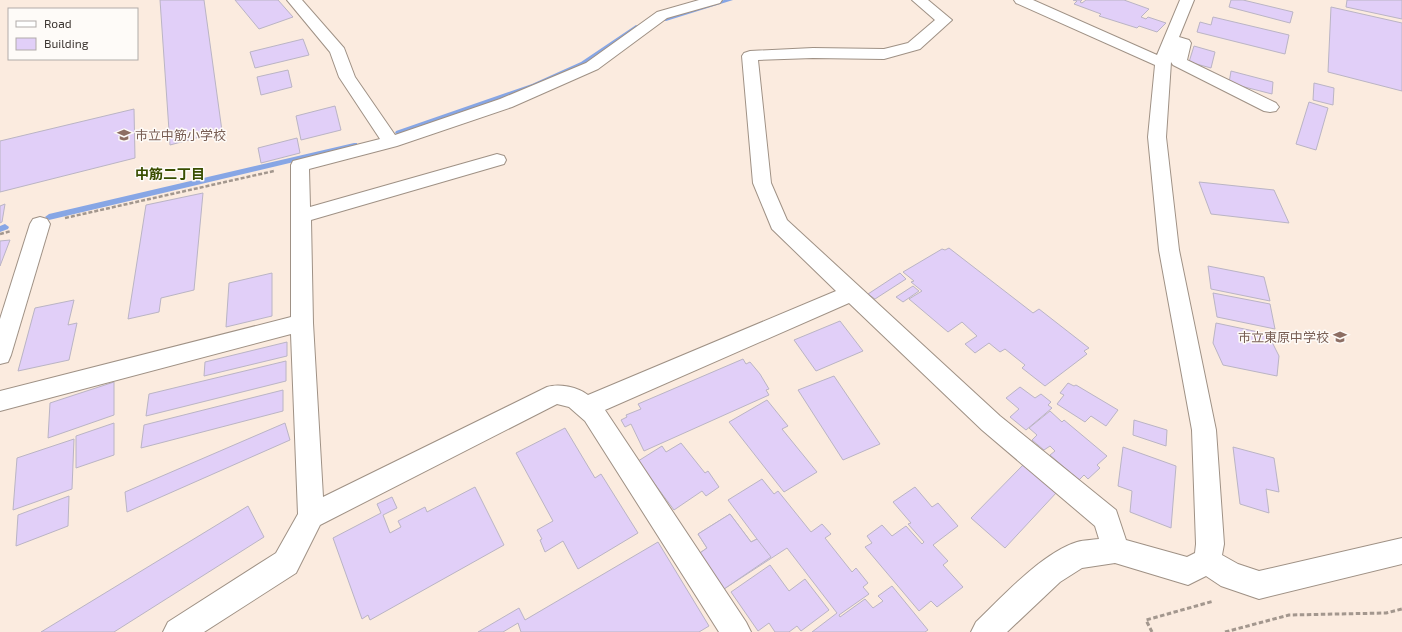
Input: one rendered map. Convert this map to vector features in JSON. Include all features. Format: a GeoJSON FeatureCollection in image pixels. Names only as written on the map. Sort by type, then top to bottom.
{"type":"FeatureCollection","features":[{"type":"Feature","properties":{"kind":"street"},"geometry":{"type":"LineString","coordinates":[[294,0],[338,51],[347,77],[391,142]]}},
{"type":"Feature","properties":{"kind":"street"},"geometry":{"type":"LineString","coordinates":[[178,632],[286,562],[311,516],[302,323],[300,165],[391,142],[506,103],[592,66],[662,15],[716,0]]}},
{"type":"Feature","properties":{"kind":"street"},"geometry":{"type":"LineString","coordinates":[[918,0],[944,20],[914,46],[884,54],[813,53],[750,56],[762,183],[779,224],[991,423],[1106,519],[1115,550]]}},
{"type":"Feature","properties":{"kind":"street"},"geometry":{"type":"LineString","coordinates":[[1021,0],[1163,63]]}},
{"type":"Feature","properties":{"kind":"street"},"geometry":{"type":"LineString","coordinates":[[1187,0],[1170,40],[1163,63],[1157,137],[1169,250],[1204,430],[1210,544],[1207,561]]}},
{"type":"Feature","properties":{"kind":"street"},"geometry":{"type":"LineString","coordinates":[[1170,40],[1183,44],[1179,62],[1270,107]]}},
{"type":"Feature","properties":{"kind":"street"},"geometry":{"type":"LineString","coordinates":[[301,216],[497,160]]}},
{"type":"Feature","properties":{"kind":"street"},"geometry":{"type":"LineString","coordinates":[[0,355],[40,224]]}},
{"type":"Feature","properties":{"kind":"street"},"geometry":{"type":"LineString","coordinates":[[586,407],[852,293]]}},
{"type":"Feature","properties":{"kind":"street"},"geometry":{"type":"LineString","coordinates":[[0,401],[302,323]]}},
{"type":"Feature","properties":{"kind":"street"},"geometry":{"type":"LineString","coordinates":[[311,516],[555,394],[576,399],[594,414],[736,632]]}},
{"type":"Feature","properties":{"kind":"street"},"geometry":{"type":"LineString","coordinates":[[986,632],[1050,572],[1078,555],[1115,550],[1188,571],[1207,561]]}},
{"type":"Feature","properties":{"kind":"street"},"geometry":{"type":"LineString","coordinates":[[1207,561],[1231,576],[1258,585],[1402,551]]}},
{"type":"Feature","properties":{"kind":"path"},"geometry":{"type":"LineString","coordinates":[[0,234],[300,165]]}},
{"type":"Feature","properties":{"kind":"path"},"geometry":{"type":"LineString","coordinates":[[1152,632],[1146,620],[1214,602],[1207,561]]}},
{"type":"Feature","properties":{"kind":"path"},"geometry":{"type":"LineString","coordinates":[[1226,632],[1288,616],[1386,613],[1402,609]]}},
{"type":"Feature","properties":{"kind":"building"},"geometry":{"type":"Polygon","coordinates":[[[160,0],[204,0],[222,131],[170,145],[160,0]]]}},
{"type":"Feature","properties":{"kind":"building"},"geometry":{"type":"Polygon","coordinates":[[[235,0],[278,0],[293,17],[259,29],[235,0]]]}},
{"type":"Feature","properties":{"kind":"building"},"geometry":{"type":"Polygon","coordinates":[[[1073,0],[1082,0],[1080,2],[1082,3],[1086,0],[1124,0],[1149,9],[1141,17],[1146,19],[1148,17],[1166,23],[1157,32],[1139,26],[1137,28],[1099,16],[1101,14],[1074,4],[1077,1],[1073,0]]]}},
{"type":"Feature","properties":{"kind":"building"},"geometry":{"type":"Polygon","coordinates":[[[1231,0],[1243,0],[1293,12],[1290,23],[1229,7],[1231,0]]]}},
{"type":"Feature","properties":{"kind":"building"},"geometry":{"type":"Polygon","coordinates":[[[1347,0],[1402,0],[1402,19],[1346,7],[1347,0]]]}},
{"type":"Feature","properties":{"kind":"building"},"geometry":{"type":"Polygon","coordinates":[[[1331,7],[1402,23],[1402,91],[1328,72],[1331,7]]]}},
{"type":"Feature","properties":{"kind":"building"},"geometry":{"type":"Polygon","coordinates":[[[1213,17],[1289,35],[1285,54],[1197,32],[1200,22],[1211,25],[1213,17]]]}},
{"type":"Feature","properties":{"kind":"building"},"geometry":{"type":"Polygon","coordinates":[[[303,39],[309,55],[255,68],[250,52],[303,39]]]}},
{"type":"Feature","properties":{"kind":"building"},"geometry":{"type":"Polygon","coordinates":[[[1194,46],[1215,52],[1211,68],[1189,62],[1194,46]]]}},
{"type":"Feature","properties":{"kind":"building"},"geometry":{"type":"Polygon","coordinates":[[[288,70],[292,87],[261,95],[257,77],[288,70]]]}},
{"type":"Feature","properties":{"kind":"building"},"geometry":{"type":"Polygon","coordinates":[[[1231,71],[1273,82],[1272,94],[1229,83],[1231,71]]]}},
{"type":"Feature","properties":{"kind":"building"},"geometry":{"type":"Polygon","coordinates":[[[1314,83],[1334,88],[1333,105],[1313,100],[1314,83]]]}},
{"type":"Feature","properties":{"kind":"building"},"geometry":{"type":"Polygon","coordinates":[[[1309,102],[1328,108],[1316,150],[1296,144],[1309,102]]]}},
{"type":"Feature","properties":{"kind":"building"},"geometry":{"type":"Polygon","coordinates":[[[335,106],[341,130],[301,140],[296,116],[335,106]]]}},
{"type":"Feature","properties":{"kind":"building"},"geometry":{"type":"Polygon","coordinates":[[[134,109],[135,158],[0,192],[0,141],[134,109]]]}},
{"type":"Feature","properties":{"kind":"building"},"geometry":{"type":"Polygon","coordinates":[[[297,138],[300,153],[261,163],[258,148],[297,138]]]}},
{"type":"Feature","properties":{"kind":"building"},"geometry":{"type":"Polygon","coordinates":[[[1199,182],[1274,190],[1289,223],[1211,214],[1199,182]]]}},
{"type":"Feature","properties":{"kind":"building"},"geometry":{"type":"Polygon","coordinates":[[[203,193],[194,290],[161,298],[159,312],[128,319],[146,205],[203,193]]]}},
{"type":"Feature","properties":{"kind":"building"},"geometry":{"type":"Polygon","coordinates":[[[5,204],[2,222],[0,223],[0,206],[5,204]]]}},
{"type":"Feature","properties":{"kind":"building"},"geometry":{"type":"Polygon","coordinates":[[[10,240],[0,266],[0,241],[10,240]]]}},
{"type":"Feature","properties":{"kind":"building"},"geometry":{"type":"Polygon","coordinates":[[[949,248],[1033,313],[1039,309],[1089,348],[1084,351],[1087,354],[1045,386],[1022,368],[1025,365],[1005,349],[1000,352],[989,343],[975,353],[965,344],[977,336],[962,322],[948,332],[909,299],[922,291],[911,282],[914,281],[903,272],[942,249],[945,250],[949,248]]]}},
{"type":"Feature","properties":{"kind":"building"},"geometry":{"type":"Polygon","coordinates":[[[1208,266],[1264,277],[1270,301],[1211,289],[1208,266]]]}},
{"type":"Feature","properties":{"kind":"building"},"geometry":{"type":"Polygon","coordinates":[[[272,273],[272,316],[226,327],[229,283],[272,273]]]}},
{"type":"Feature","properties":{"kind":"building"},"geometry":{"type":"Polygon","coordinates":[[[900,273],[906,279],[875,299],[868,294],[900,273]]]}},
{"type":"Feature","properties":{"kind":"building"},"geometry":{"type":"Polygon","coordinates":[[[913,286],[919,291],[903,302],[896,297],[913,286]]]}},
{"type":"Feature","properties":{"kind":"building"},"geometry":{"type":"Polygon","coordinates":[[[1213,293],[1270,304],[1275,329],[1217,317],[1213,293]]]}},
{"type":"Feature","properties":{"kind":"building"},"geometry":{"type":"Polygon","coordinates":[[[74,300],[68,325],[77,323],[69,360],[18,371],[35,308],[74,300]]]}},
{"type":"Feature","properties":{"kind":"building"},"geometry":{"type":"Polygon","coordinates":[[[840,321],[863,351],[816,371],[794,340],[840,321]]]}},
{"type":"Feature","properties":{"kind":"building"},"geometry":{"type":"Polygon","coordinates":[[[1216,323],[1268,334],[1279,356],[1277,376],[1223,365],[1213,343],[1216,323]]]}},
{"type":"Feature","properties":{"kind":"building"},"geometry":{"type":"Polygon","coordinates":[[[287,342],[287,356],[204,376],[205,362],[287,342]]]}},
{"type":"Feature","properties":{"kind":"building"},"geometry":{"type":"Polygon","coordinates":[[[743,359],[746,364],[750,362],[760,374],[769,389],[766,390],[769,395],[644,451],[631,424],[625,427],[621,420],[627,417],[626,415],[641,409],[638,404],[743,359]]]}},
{"type":"Feature","properties":{"kind":"building"},"geometry":{"type":"Polygon","coordinates":[[[286,361],[286,381],[146,416],[149,394],[286,361]]]}},
{"type":"Feature","properties":{"kind":"building"},"geometry":{"type":"Polygon","coordinates":[[[834,376],[880,444],[843,460],[798,390],[834,376]]]}},
{"type":"Feature","properties":{"kind":"building"},"geometry":{"type":"Polygon","coordinates":[[[114,382],[114,415],[48,438],[50,403],[114,382]]]}},
{"type":"Feature","properties":{"kind":"building"},"geometry":{"type":"Polygon","coordinates":[[[1068,383],[1074,386],[1076,385],[1118,410],[1106,426],[1091,416],[1085,422],[1057,404],[1064,395],[1060,393],[1068,383]]]}},
{"type":"Feature","properties":{"kind":"building"},"geometry":{"type":"Polygon","coordinates":[[[1020,387],[1035,398],[1041,394],[1051,402],[1048,405],[1052,408],[1026,430],[1010,417],[1019,409],[1006,398],[1020,387]]]}},
{"type":"Feature","properties":{"kind":"building"},"geometry":{"type":"Polygon","coordinates":[[[283,390],[283,411],[141,448],[144,425],[283,390]]]}},
{"type":"Feature","properties":{"kind":"building"},"geometry":{"type":"Polygon","coordinates":[[[767,400],[788,426],[782,429],[817,472],[784,492],[729,422],[767,400]]]}},
{"type":"Feature","properties":{"kind":"building"},"geometry":{"type":"Polygon","coordinates":[[[1050,411],[1062,422],[1064,420],[1107,456],[1097,465],[1100,468],[1088,479],[1084,475],[1079,480],[1050,455],[1055,451],[1050,446],[1044,450],[1032,440],[1037,435],[1029,428],[1050,411]]]}},
{"type":"Feature","properties":{"kind":"building"},"geometry":{"type":"Polygon","coordinates":[[[1134,420],[1167,430],[1166,446],[1133,435],[1134,420]]]}},
{"type":"Feature","properties":{"kind":"building"},"geometry":{"type":"Polygon","coordinates":[[[114,423],[114,455],[76,468],[76,436],[114,423]]]}},
{"type":"Feature","properties":{"kind":"building"},"geometry":{"type":"Polygon","coordinates":[[[285,423],[290,440],[127,512],[125,492],[285,423]]]}},
{"type":"Feature","properties":{"kind":"building"},"geometry":{"type":"Polygon","coordinates":[[[565,428],[595,478],[601,474],[638,533],[578,569],[563,541],[545,552],[540,540],[542,539],[537,530],[553,521],[516,453],[565,428]]]}},
{"type":"Feature","properties":{"kind":"building"},"geometry":{"type":"Polygon","coordinates":[[[74,439],[72,489],[13,510],[17,458],[74,439]]]}},
{"type":"Feature","properties":{"kind":"building"},"geometry":{"type":"Polygon","coordinates":[[[681,443],[705,473],[708,471],[719,487],[706,496],[702,491],[674,510],[651,479],[635,463],[662,446],[666,452],[681,443]]]}},
{"type":"Feature","properties":{"kind":"building"},"geometry":{"type":"Polygon","coordinates":[[[1123,447],[1176,466],[1171,528],[1130,512],[1132,491],[1118,486],[1123,447]]]}},
{"type":"Feature","properties":{"kind":"building"},"geometry":{"type":"Polygon","coordinates":[[[1233,447],[1274,458],[1279,492],[1266,489],[1269,513],[1240,504],[1233,447]]]}},
{"type":"Feature","properties":{"kind":"building"},"geometry":{"type":"Polygon","coordinates":[[[1023,465],[1057,492],[1005,548],[971,518],[1023,465]]]}},
{"type":"Feature","properties":{"kind":"building"},"geometry":{"type":"Polygon","coordinates":[[[762,479],[774,494],[778,491],[811,532],[822,524],[831,534],[825,538],[852,572],[856,568],[868,583],[863,587],[869,594],[839,615],[840,617],[865,599],[873,608],[883,601],[878,596],[892,586],[928,630],[925,632],[812,632],[837,613],[787,548],[724,589],[710,569],[697,555],[707,548],[698,534],[730,514],[751,542],[757,539],[728,500],[762,479]]]}},
{"type":"Feature","properties":{"kind":"building"},"geometry":{"type":"Polygon","coordinates":[[[475,487],[504,545],[370,620],[368,615],[362,619],[333,538],[381,513],[377,504],[392,497],[397,508],[383,515],[390,533],[401,527],[398,521],[425,507],[427,512],[475,487]]]}},
{"type":"Feature","properties":{"kind":"building"},"geometry":{"type":"Polygon","coordinates":[[[915,487],[932,507],[938,503],[958,526],[933,545],[948,561],[943,565],[963,587],[937,607],[931,601],[919,611],[865,547],[872,543],[867,536],[882,525],[892,536],[906,526],[922,544],[924,542],[908,524],[911,523],[893,502],[915,487]]]}},
{"type":"Feature","properties":{"kind":"building"},"geometry":{"type":"Polygon","coordinates":[[[69,496],[68,526],[16,546],[18,515],[69,496]]]}},
{"type":"Feature","properties":{"kind":"building"},"geometry":{"type":"Polygon","coordinates":[[[248,506],[264,537],[114,632],[41,632],[248,506]]]}},
{"type":"Feature","properties":{"kind":"building"},"geometry":{"type":"Polygon","coordinates":[[[730,514],[751,542],[757,539],[771,557],[724,589],[710,569],[697,555],[707,548],[698,534],[730,514]]]}},
{"type":"Feature","properties":{"kind":"building"},"geometry":{"type":"Polygon","coordinates":[[[658,542],[709,626],[699,632],[521,632],[518,623],[503,632],[478,632],[519,608],[525,620],[658,542]]]}},
{"type":"Feature","properties":{"kind":"building"},"geometry":{"type":"Polygon","coordinates":[[[770,565],[789,591],[805,579],[829,610],[801,631],[797,626],[789,632],[775,632],[769,623],[758,631],[731,592],[770,565]]]}},
{"type":"Feature","properties":{"kind":"waterway"},"geometry":{"type":"LineString","coordinates":[[664,20],[730,0]]}},
{"type":"Feature","properties":{"kind":"waterway"},"geometry":{"type":"LineString","coordinates":[[399,133],[534,85],[583,63],[636,27]]}},
{"type":"Feature","properties":{"kind":"waterway"},"geometry":{"type":"LineString","coordinates":[[49,217],[354,145]]}},
{"type":"Feature","properties":{"kind":"waterway"},"geometry":{"type":"LineString","coordinates":[[0,229],[5,227]]}},
{"type":"Feature","properties":{"kind":"place","name":"市立中筋小学校"},"geometry":{"type":"Point","coordinates":[124,135]}},
{"type":"Feature","properties":{"kind":"place","name":"市立東原中学校"},"geometry":{"type":"Point","coordinates":[1340,337]}},
{"type":"Feature","properties":{"kind":"district","name":"中筋二丁目"},"geometry":{"type":"Point","coordinates":[170,173]}}]}
